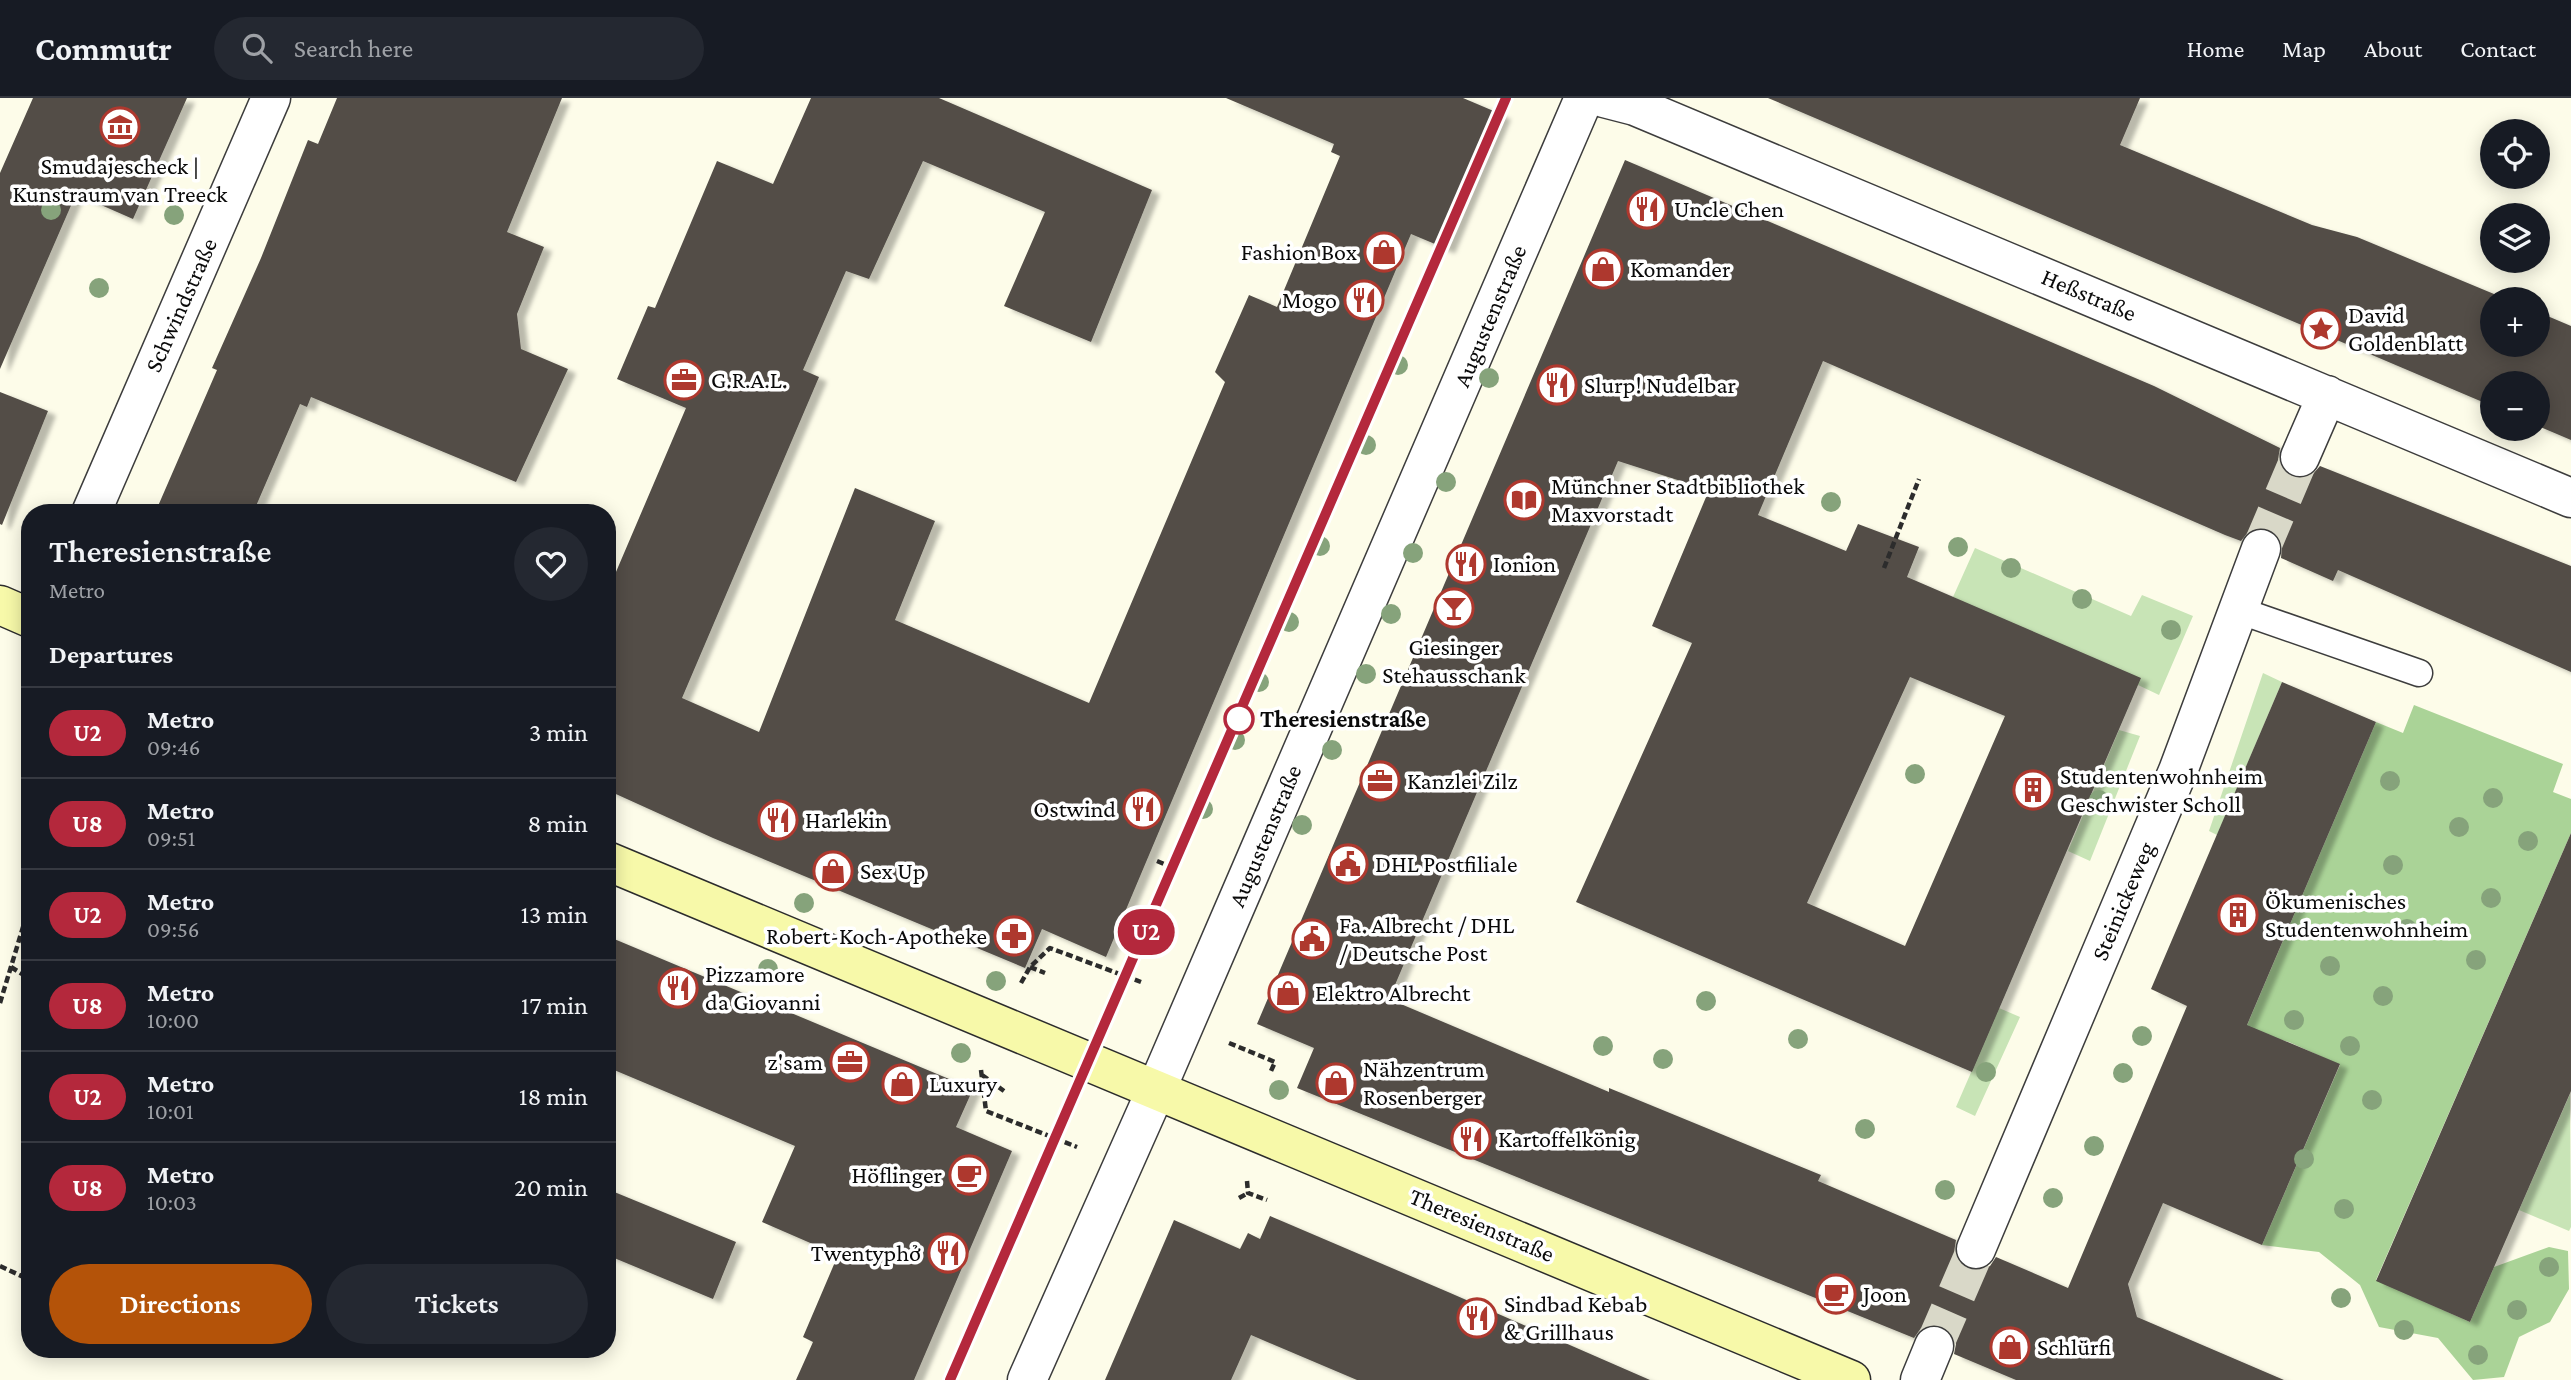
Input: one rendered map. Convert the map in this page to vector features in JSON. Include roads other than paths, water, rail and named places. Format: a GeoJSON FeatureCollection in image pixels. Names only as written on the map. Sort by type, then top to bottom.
{"type":"FeatureCollection","features":[{"type":"Feature","properties":{"kind":"main road"},"geometry":{"type":"LineString","coordinates":[[0,605],[21,614]]}},
{"type":"Feature","properties":{"kind":"main road","name":"Theresienstraße"},"geometry":{"type":"LineString","coordinates":[[616,865],[1157,1088],[1851,1380]]}},
{"type":"Feature","properties":{"kind":"street","name":"Schwindstraße"},"geometry":{"type":"LineString","coordinates":[[95,504],[271,98]]}},
{"type":"Feature","properties":{"kind":"street","name":"Augustenstraße"},"geometry":{"type":"LineString","coordinates":[[1027,1380],[1157,1088],[1584,98]]}},
{"type":"Feature","properties":{"kind":"street","name":"Heßstraße"},"geometry":{"type":"LineString","coordinates":[[1604,98],[1635,106],[2571,498]]}},
{"type":"Feature","properties":{"kind":"street"},"geometry":{"type":"LineString","coordinates":[[2300,457],[2327,395]]}},
{"type":"Feature","properties":{"kind":"street","name":"Steinickeweg"},"geometry":{"type":"LineString","coordinates":[[1976,1249],[2178,771],[2261,549]]}},
{"type":"Feature","properties":{"kind":"lane"},"geometry":{"type":"LineString","coordinates":[[2238,610],[2419,673]]}},
{"type":"Feature","properties":{"kind":"tunnel"},"geometry":{"type":"LineString","coordinates":[[2261,549],[2300,457]]}},
{"type":"Feature","properties":{"kind":"tunnel"},"geometry":{"type":"LineString","coordinates":[[1934,1346],[1976,1249]]}},
{"type":"Feature","properties":{"kind":"metro line","name":"U2"},"geometry":{"type":"LineString","coordinates":[[950,1380],[1506,98]]}},
{"type":"Feature","properties":{"kind":"place","name":"Smudajescheck | Kunstraum van Treeck"},"geometry":{"type":"Point","coordinates":[120,127]}},
{"type":"Feature","properties":{"kind":"place","name":"Uncle Chen"},"geometry":{"type":"Point","coordinates":[1647,209]}},
{"type":"Feature","properties":{"kind":"place","name":"Fashion Box"},"geometry":{"type":"Point","coordinates":[1384,252]}},
{"type":"Feature","properties":{"kind":"place","name":"Komander"},"geometry":{"type":"Point","coordinates":[1603,269]}},
{"type":"Feature","properties":{"kind":"place","name":"Mogo"},"geometry":{"type":"Point","coordinates":[1364,300]}},
{"type":"Feature","properties":{"kind":"place","name":"David Goldenblatt"},"geometry":{"type":"Point","coordinates":[2321,329]}},
{"type":"Feature","properties":{"kind":"place","name":"G.R.A.L."},"geometry":{"type":"Point","coordinates":[684,380]}},
{"type":"Feature","properties":{"kind":"place","name":"Slurp! Nudelbar"},"geometry":{"type":"Point","coordinates":[1557,385]}},
{"type":"Feature","properties":{"kind":"place","name":"Münchner Stadtbibliothek Maxvorstadt"},"geometry":{"type":"Point","coordinates":[1524,500]}},
{"type":"Feature","properties":{"kind":"place","name":"Ionion"},"geometry":{"type":"Point","coordinates":[1466,564]}},
{"type":"Feature","properties":{"kind":"place","name":"Giesinger Stehausschank"},"geometry":{"type":"Point","coordinates":[1454,608]}},
{"type":"Feature","properties":{"kind":"place","name":"Theresienstraße"},"geometry":{"type":"Point","coordinates":[1239,719]}},
{"type":"Feature","properties":{"kind":"place","name":"Kanzlei Zilz"},"geometry":{"type":"Point","coordinates":[1380,781]}},
{"type":"Feature","properties":{"kind":"place","name":"Studentenwohnheim Geschwister Scholl"},"geometry":{"type":"Point","coordinates":[2033,790]}},
{"type":"Feature","properties":{"kind":"place","name":"Ostwind"},"geometry":{"type":"Point","coordinates":[1143,809]}},
{"type":"Feature","properties":{"kind":"place","name":"Harlekin"},"geometry":{"type":"Point","coordinates":[778,820]}},
{"type":"Feature","properties":{"kind":"place","name":"DHL Postfiliale"},"geometry":{"type":"Point","coordinates":[1348,864]}},
{"type":"Feature","properties":{"kind":"place","name":"Sex Up"},"geometry":{"type":"Point","coordinates":[833,871]}},
{"type":"Feature","properties":{"kind":"place","name":"Ökumenisches Studentenwohnheim"},"geometry":{"type":"Point","coordinates":[2238,915]}},
{"type":"Feature","properties":{"kind":"place","name":"Robert-Koch-Apotheke"},"geometry":{"type":"Point","coordinates":[1014,936]}},
{"type":"Feature","properties":{"kind":"place","name":"Fa. Albrecht / DHL / Deutsche Post"},"geometry":{"type":"Point","coordinates":[1312,939]}},
{"type":"Feature","properties":{"kind":"place","name":"Pizzamore da Giovanni"},"geometry":{"type":"Point","coordinates":[678,988]}},
{"type":"Feature","properties":{"kind":"place","name":"Elektro Albrecht"},"geometry":{"type":"Point","coordinates":[1288,993]}},
{"type":"Feature","properties":{"kind":"place","name":"z'sam"},"geometry":{"type":"Point","coordinates":[850,1062]}},
{"type":"Feature","properties":{"kind":"place","name":"Nähzentrum Rosenberger"},"geometry":{"type":"Point","coordinates":[1336,1083]}},
{"type":"Feature","properties":{"kind":"place","name":"Luxury"},"geometry":{"type":"Point","coordinates":[902,1084]}},
{"type":"Feature","properties":{"kind":"place","name":"Kartoffelkönig"},"geometry":{"type":"Point","coordinates":[1471,1139]}},
{"type":"Feature","properties":{"kind":"place","name":"Höflinger"},"geometry":{"type":"Point","coordinates":[969,1175]}},
{"type":"Feature","properties":{"kind":"place","name":"Twentyphở"},"geometry":{"type":"Point","coordinates":[948,1253]}},
{"type":"Feature","properties":{"kind":"place","name":"Joon"},"geometry":{"type":"Point","coordinates":[1836,1294]}},
{"type":"Feature","properties":{"kind":"place","name":"Sindbad Kebab & Grillhaus"},"geometry":{"type":"Point","coordinates":[1477,1318]}},
{"type":"Feature","properties":{"kind":"place","name":"Schlürfi"},"geometry":{"type":"Point","coordinates":[2010,1347]}}]}
